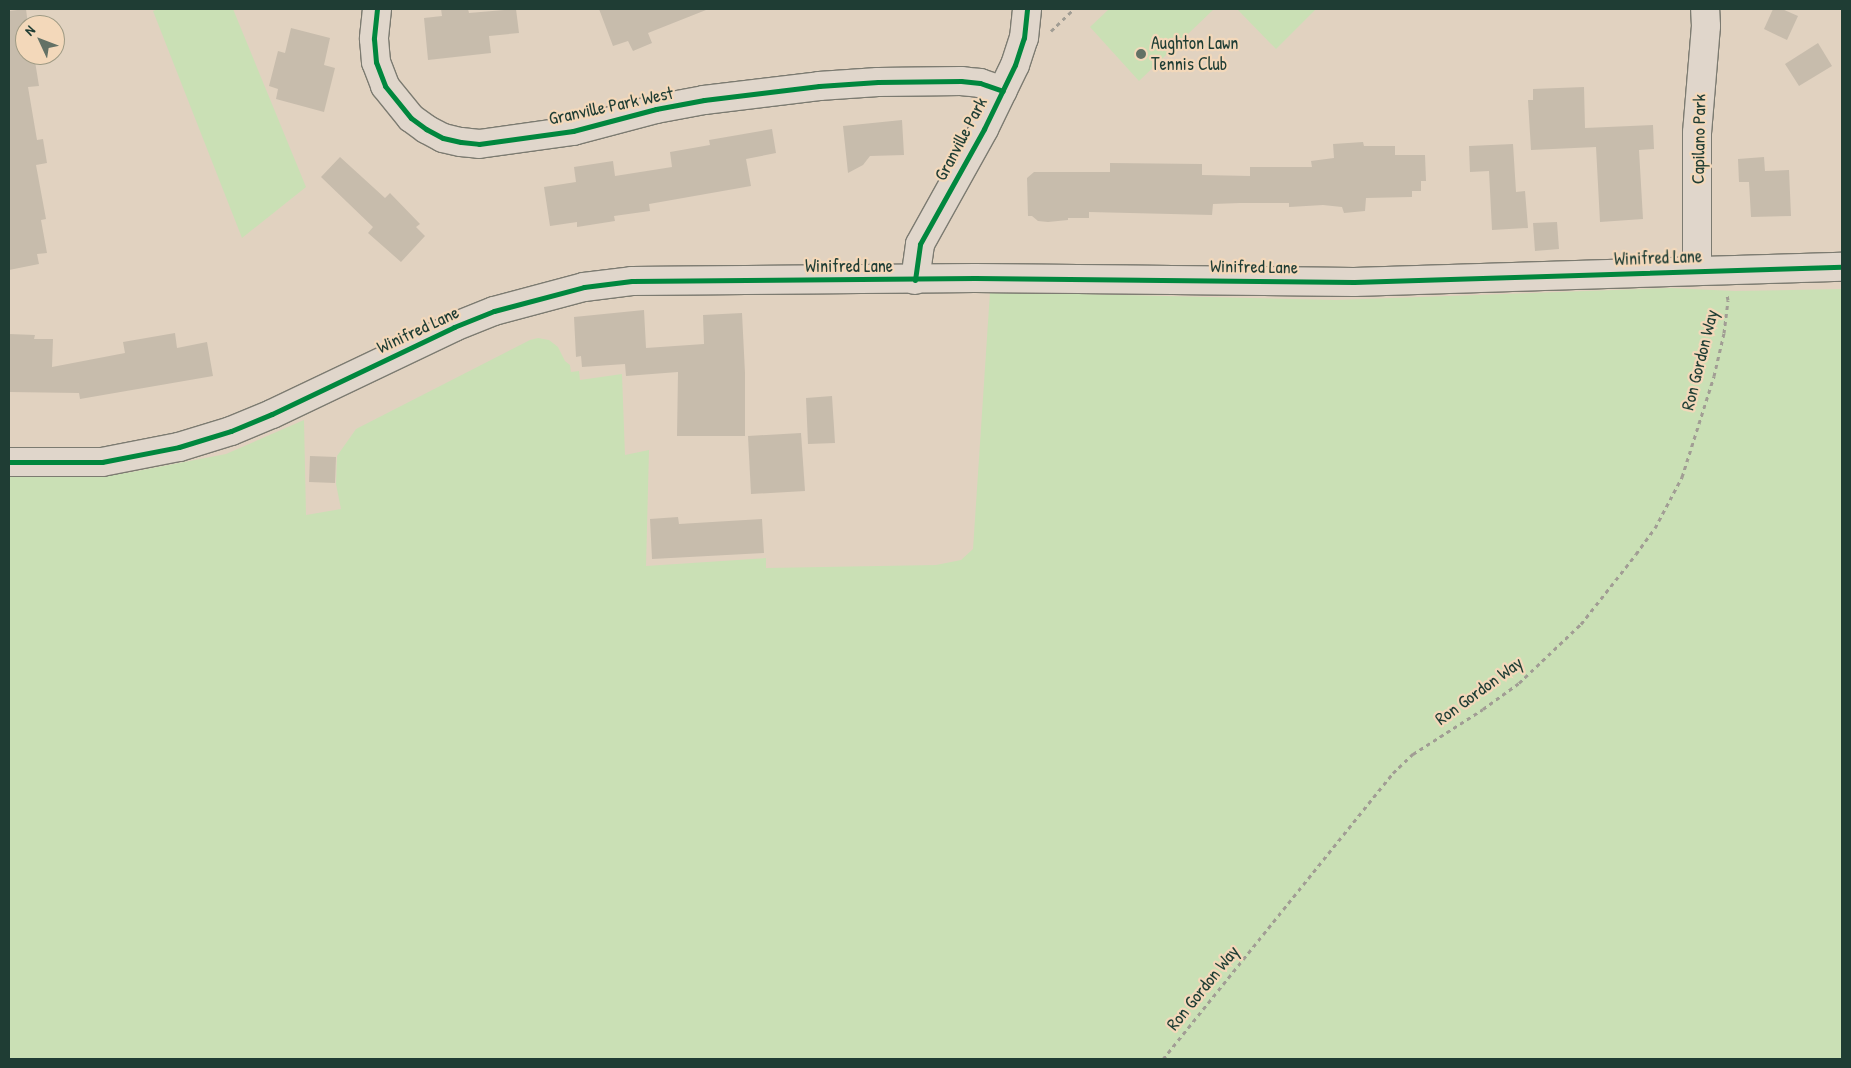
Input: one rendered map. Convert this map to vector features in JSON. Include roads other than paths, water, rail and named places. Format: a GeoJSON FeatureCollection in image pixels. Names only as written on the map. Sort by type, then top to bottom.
{"type":"FeatureCollection","features":[{"type":"Feature","properties":{"kind":"street","name":"Granville Park West"},"geometry":{"type":"LineString","coordinates":[[377,9],[374,39],[376,62],[386,86],[411,118],[442,138],[461,142],[479,144],[573,130],[656,109],[704,100],[819,86],[878,82],[961,81],[980,83],[1003,91]]}},
{"type":"Feature","properties":{"kind":"street","name":"Granville Park"},"geometry":{"type":"LineString","coordinates":[[915,280],[920,244],[1003,91],[1024,38],[1027,9]]}},
{"type":"Feature","properties":{"kind":"street","name":"Capilano Park"},"geometry":{"type":"LineString","coordinates":[[1697,270],[1697,133],[1706,26],[1705,9]]}},
{"type":"Feature","properties":{"kind":"street","name":"Winifred Lane"},"geometry":{"type":"LineString","coordinates":[[9,462],[102,462],[179,447],[232,431],[272,414],[454,327],[494,311],[584,287],[632,281],[985,278],[1354,282],[1842,267]]}},
{"type":"Feature","properties":{"kind":"place","name":"Aughton Lawn Tennis Club"},"geometry":{"type":"Point","coordinates":[1141,54]}}]}
